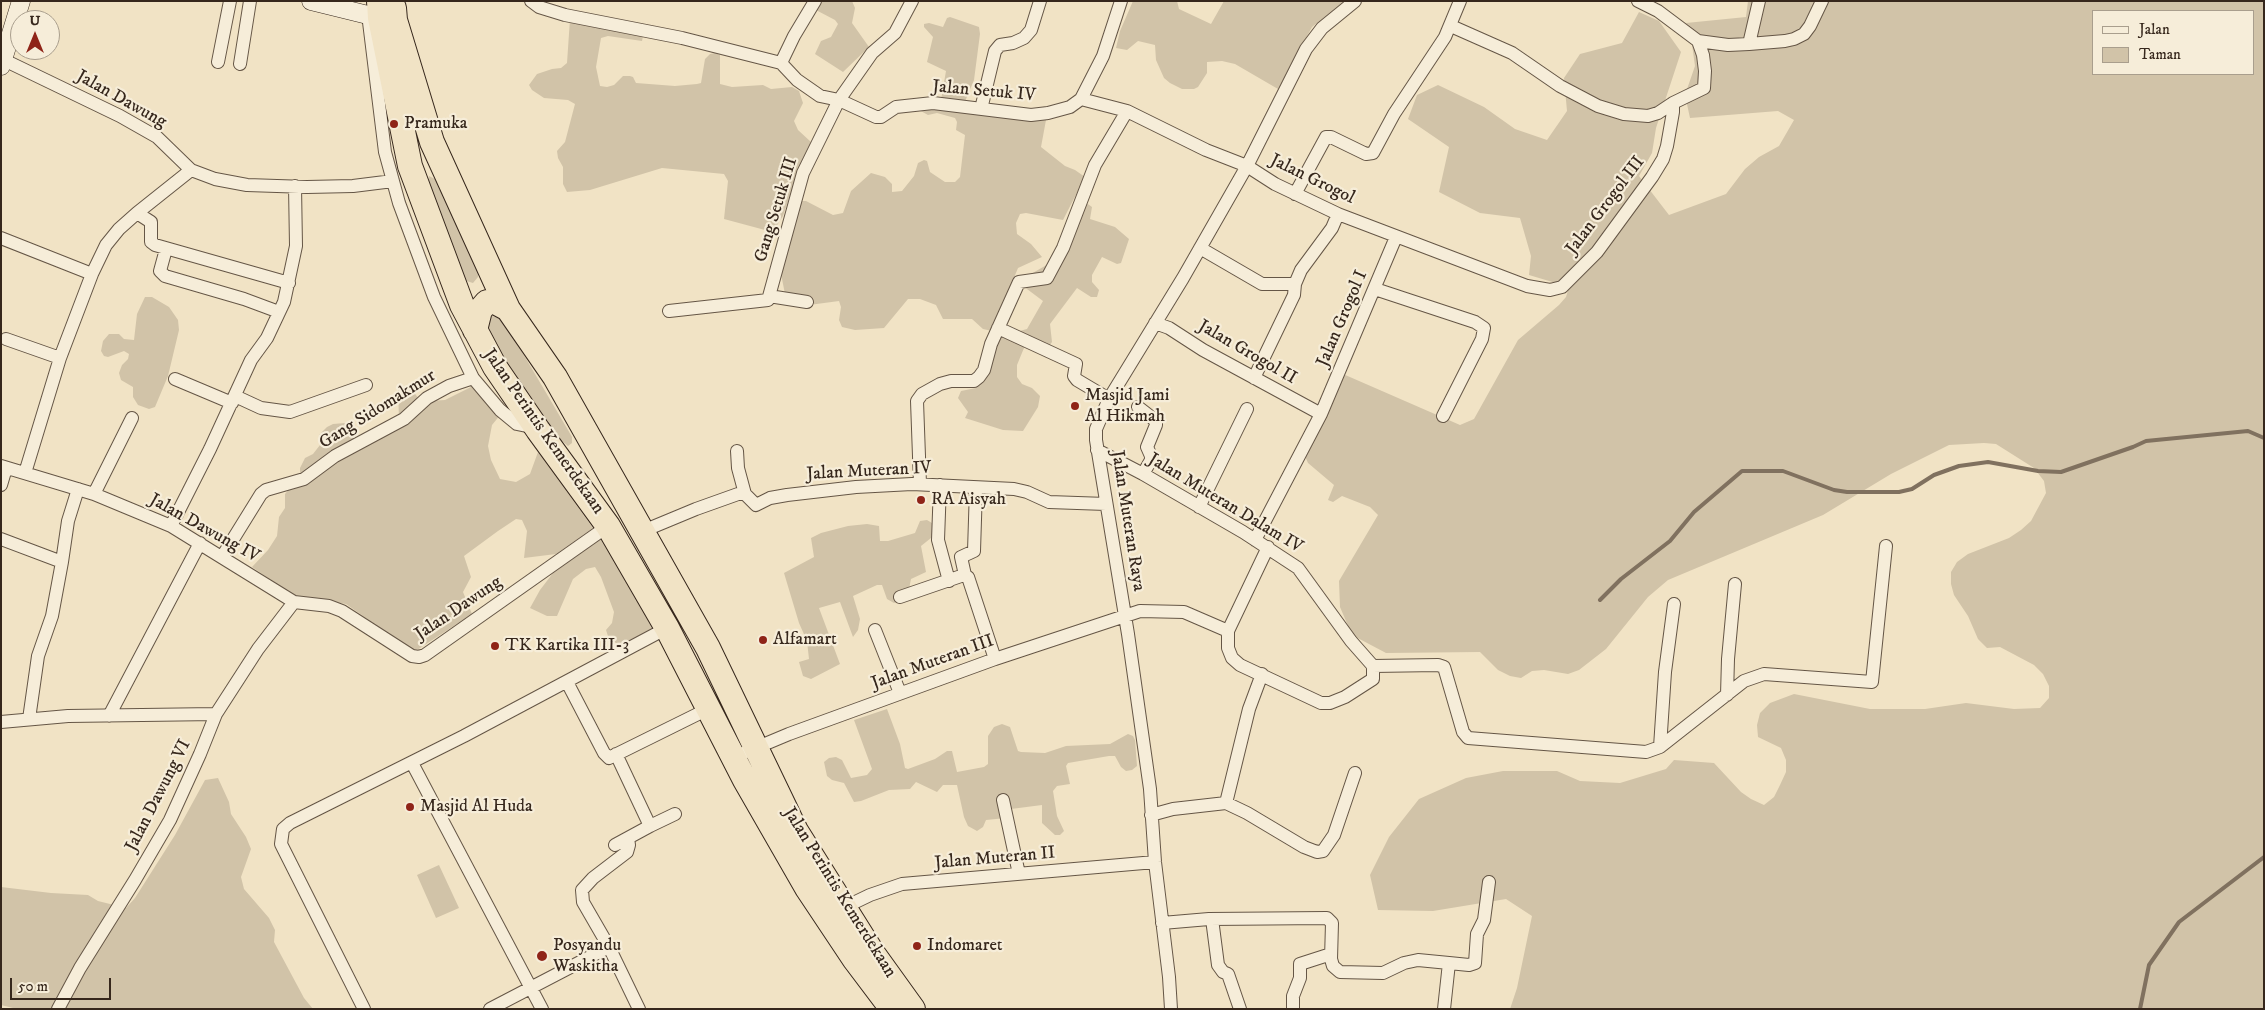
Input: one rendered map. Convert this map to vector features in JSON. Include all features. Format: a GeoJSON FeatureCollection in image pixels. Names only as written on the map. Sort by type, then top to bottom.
{"type":"FeatureCollection","features":[{"type":"Feature","properties":{"kind":"highway","name":"Jalan Perintis Kemerdekaan"},"geometry":{"type":"LineString","coordinates":[[380,9],[395,20],[432,142],[508,309],[555,377],[708,648],[796,831],[844,908],[913,1009]]}},
{"type":"Feature","properties":{"kind":"highway","name":"Jalan Perintis Kemerdekaan"},"geometry":{"type":"LineString","coordinates":[[380,9],[410,166],[462,305],[495,367],[536,428],[608,526],[667,628],[771,827],[811,895],[855,960],[892,1009]]}},
{"type":"Feature","properties":{"kind":"highway"},"geometry":{"type":"LineString","coordinates":[[452,280],[464,288],[473,290],[480,287],[485,282],[488,264]]}},
{"type":"Feature","properties":{"kind":"highway"},"geometry":{"type":"LineString","coordinates":[[475,330],[480,310],[487,302],[493,302],[508,309]]}},
{"type":"Feature","properties":{"kind":"main road"},"geometry":{"type":"LineString","coordinates":[[3,63],[21,1]]}},
{"type":"Feature","properties":{"kind":"main road"},"geometry":{"type":"LineString","coordinates":[[311,1],[380,9]]}},
{"type":"Feature","properties":{"kind":"street"},"geometry":{"type":"LineString","coordinates":[[218,62],[230,1]]}},
{"type":"Feature","properties":{"kind":"street"},"geometry":{"type":"LineString","coordinates":[[240,64],[250,1]]}},
{"type":"Feature","properties":{"kind":"street"},"geometry":{"type":"LineString","coordinates":[[531,1],[539,7],[566,15],[682,38],[781,63],[814,1]]}},
{"type":"Feature","properties":{"kind":"street","name":"Gang Setuk III"},"geometry":{"type":"LineString","coordinates":[[769,296],[803,173],[839,100],[872,53],[895,33],[912,1]]}},
{"type":"Feature","properties":{"kind":"street"},"geometry":{"type":"LineString","coordinates":[[981,109],[995,52],[1000,44],[1014,43],[1024,38],[1031,30],[1040,1]]}},
{"type":"Feature","properties":{"kind":"street"},"geometry":{"type":"LineString","coordinates":[[1121,1],[1104,56],[1081,99],[1126,111],[1206,150],[1247,166]]}},
{"type":"Feature","properties":{"kind":"street","name":"Jalan Grogol"},"geometry":{"type":"LineString","coordinates":[[1355,1],[1322,28],[1306,49],[1247,166],[1295,194],[1338,214],[1527,286],[1550,290]]}},
{"type":"Feature","properties":{"kind":"street"},"geometry":{"type":"LineString","coordinates":[[1295,194],[1326,137],[1371,154],[1394,114],[1407,97],[1451,26],[1460,1]]}},
{"type":"Feature","properties":{"kind":"street"},"geometry":{"type":"LineString","coordinates":[[1638,1],[1658,11],[1698,41],[1728,44],[1785,41],[1804,34],[1817,14],[1822,1]]}},
{"type":"Feature","properties":{"kind":"street"},"geometry":{"type":"LineString","coordinates":[[1749,44],[1759,1]]}},
{"type":"Feature","properties":{"kind":"street"},"geometry":{"type":"LineString","coordinates":[[380,9],[385,152],[405,221],[434,296],[473,378],[500,410],[517,424],[536,428]]}},
{"type":"Feature","properties":{"kind":"street"},"geometry":{"type":"LineString","coordinates":[[1451,26],[1512,53],[1560,86],[1598,106],[1624,114],[1648,116],[1658,113],[1673,103],[1704,88],[1705,71],[1703,55],[1698,41]]}},
{"type":"Feature","properties":{"kind":"street","name":"Jalan Dawung"},"geometry":{"type":"LineString","coordinates":[[3,63],[112,112],[157,137],[191,170],[215,179],[247,185],[295,186],[353,186],[393,181]]}},
{"type":"Feature","properties":{"kind":"street","name":"Jalan Setuk IV"},"geometry":{"type":"LineString","coordinates":[[781,63],[797,80],[820,96],[839,100],[876,117],[881,117],[896,107],[926,104],[1030,115],[1048,114],[1070,107],[1081,99]]}},
{"type":"Feature","properties":{"kind":"street","name":"Jalan Grogol III"},"geometry":{"type":"LineString","coordinates":[[1550,290],[1562,287],[1598,252],[1652,178],[1663,159],[1667,146],[1673,103]]}},
{"type":"Feature","properties":{"kind":"street"},"geometry":{"type":"LineString","coordinates":[[920,484],[917,401],[922,394],[940,384],[951,381],[974,381],[979,377],[984,370],[991,344],[1019,282],[1047,278],[1063,248],[1095,165],[1126,111]]}},
{"type":"Feature","properties":{"kind":"street","name":"Jalan Muteran Raya"},"geometry":{"type":"LineString","coordinates":[[1171,1009],[1155,862],[1150,789],[1125,616],[1097,450],[1096,429],[1109,399],[1247,166]]}},
{"type":"Feature","properties":{"kind":"street"},"geometry":{"type":"LineString","coordinates":[[25,473],[60,358],[92,274],[106,245],[136,213],[191,170]]}},
{"type":"Feature","properties":{"kind":"street"},"geometry":{"type":"LineString","coordinates":[[171,526],[234,399],[251,360],[267,338],[279,312],[289,283],[296,246],[295,186]]}},
{"type":"Feature","properties":{"kind":"street"},"geometry":{"type":"LineString","coordinates":[[136,213],[151,222],[151,242],[166,249],[289,283]]}},
{"type":"Feature","properties":{"kind":"street"},"geometry":{"type":"LineString","coordinates":[[1254,378],[1294,295],[1295,284],[1301,270],[1332,228],[1338,214]]}},
{"type":"Feature","properties":{"kind":"street","name":"Jalan Grogol I"},"geometry":{"type":"LineString","coordinates":[[1255,540],[1321,414],[1396,237]]}},
{"type":"Feature","properties":{"kind":"street"},"geometry":{"type":"LineString","coordinates":[[1,238],[92,274]]}},
{"type":"Feature","properties":{"kind":"street"},"geometry":{"type":"LineString","coordinates":[[1200,248],[1262,284],[1295,284]]}},
{"type":"Feature","properties":{"kind":"street"},"geometry":{"type":"LineString","coordinates":[[166,249],[160,271],[165,276],[244,299],[279,312]]}},
{"type":"Feature","properties":{"kind":"street"},"geometry":{"type":"LineString","coordinates":[[1375,289],[1475,322],[1484,328],[1482,338],[1443,416]]}},
{"type":"Feature","properties":{"kind":"street"},"geometry":{"type":"LineString","coordinates":[[669,311],[764,302],[769,296],[807,302]]}},
{"type":"Feature","properties":{"kind":"street","name":"Jalan Grogol II"},"geometry":{"type":"LineString","coordinates":[[1155,323],[1169,328],[1203,350],[1321,414]]}},
{"type":"Feature","properties":{"kind":"street"},"geometry":{"type":"LineString","coordinates":[[998,328],[1076,364],[1074,376],[1077,380],[1109,399]]}},
{"type":"Feature","properties":{"kind":"street"},"geometry":{"type":"LineString","coordinates":[[6,339],[60,358]]}},
{"type":"Feature","properties":{"kind":"street","name":"Gang Sidomakmur"},"geometry":{"type":"LineString","coordinates":[[222,557],[261,494],[266,490],[304,479],[335,456],[408,416],[427,398],[449,386],[473,378]]}},
{"type":"Feature","properties":{"kind":"street"},"geometry":{"type":"LineString","coordinates":[[175,379],[262,408],[290,412],[366,385]]}},
{"type":"Feature","properties":{"kind":"street"},"geometry":{"type":"LineString","coordinates":[[1138,407],[1156,421],[1146,448],[1151,456],[1151,460],[1143,474]]}},
{"type":"Feature","properties":{"kind":"street"},"geometry":{"type":"LineString","coordinates":[[1199,507],[1247,409]]}},
{"type":"Feature","properties":{"kind":"street"},"geometry":{"type":"LineString","coordinates":[[94,494],[132,418]]}},
{"type":"Feature","properties":{"kind":"street","name":"Jalan Muteran Dalam IV"},"geometry":{"type":"LineString","coordinates":[[1097,450],[1143,474],[1268,547],[1298,568],[1374,670]]}},
{"type":"Feature","properties":{"kind":"street"},"geometry":{"type":"LineString","coordinates":[[643,531],[696,509],[738,494],[745,494],[738,468],[737,451]]}},
{"type":"Feature","properties":{"kind":"street"},"geometry":{"type":"LineString","coordinates":[[1,485],[4,467]]}},
{"type":"Feature","properties":{"kind":"street","name":"Jalan Dawung IV"},"geometry":{"type":"LineString","coordinates":[[4,467],[94,494],[171,526],[294,602]]}},
{"type":"Feature","properties":{"kind":"street","name":"Jalan Muteran IV"},"geometry":{"type":"LineString","coordinates":[[745,494],[756,505],[770,498],[856,486],[920,484],[1021,490],[1049,502],[1106,504]]}},
{"type":"Feature","properties":{"kind":"street"},"geometry":{"type":"LineString","coordinates":[[940,485],[938,540],[949,581]]}},
{"type":"Feature","properties":{"kind":"street"},"geometry":{"type":"LineString","coordinates":[[976,488],[974,551],[961,557],[966,575],[970,578],[995,659]]}},
{"type":"Feature","properties":{"kind":"street"},"geometry":{"type":"LineString","coordinates":[[29,719],[38,656],[54,608],[68,521],[78,489]]}},
{"type":"Feature","properties":{"kind":"street","name":"Jalan Dawung"},"geometry":{"type":"LineString","coordinates":[[294,602],[329,606],[342,611],[412,656],[419,657],[425,655],[608,526]]}},
{"type":"Feature","properties":{"kind":"street"},"geometry":{"type":"LineString","coordinates":[[1,539],[62,562]]}},
{"type":"Feature","properties":{"kind":"street"},"geometry":{"type":"LineString","coordinates":[[109,716],[200,543]]}},
{"type":"Feature","properties":{"kind":"street"},"geometry":{"type":"LineString","coordinates":[[1268,547],[1228,631],[1228,648],[1232,658],[1240,665],[1313,700],[1330,703],[1345,697],[1373,679],[1374,670],[1438,665],[1444,667],[1463,732],[1468,738],[1646,752],[1660,747],[1744,681],[1764,674],[1872,682],[1886,546]]}},
{"type":"Feature","properties":{"kind":"street"},"geometry":{"type":"LineString","coordinates":[[900,597],[966,575]]}},
{"type":"Feature","properties":{"kind":"street"},"geometry":{"type":"LineString","coordinates":[[1727,695],[1734,584]]}},
{"type":"Feature","properties":{"kind":"street","name":"Jalan Dawung VI"},"geometry":{"type":"LineString","coordinates":[[58,1009],[80,968],[170,820],[216,714],[258,649],[294,602]]}},
{"type":"Feature","properties":{"kind":"street"},"geometry":{"type":"LineString","coordinates":[[1660,747],[1664,682],[1674,604]]}},
{"type":"Feature","properties":{"kind":"street","name":"Jalan Muteran III"},"geometry":{"type":"LineString","coordinates":[[756,747],[995,659],[1140,611],[1174,610],[1184,612],[1228,631]]}},
{"type":"Feature","properties":{"kind":"street"},"geometry":{"type":"LineString","coordinates":[[364,1009],[281,844],[280,836],[283,830],[290,823],[567,682],[667,628]]}},
{"type":"Feature","properties":{"kind":"street"},"geometry":{"type":"LineString","coordinates":[[875,630],[900,693]]}},
{"type":"Feature","properties":{"kind":"street"},"geometry":{"type":"LineString","coordinates":[[1226,803],[1249,709],[1262,674]]}},
{"type":"Feature","properties":{"kind":"street"},"geometry":{"type":"LineString","coordinates":[[567,682],[604,753],[610,758],[710,708]]}},
{"type":"Feature","properties":{"kind":"street"},"geometry":{"type":"LineString","coordinates":[[1,722],[109,716],[216,714]]}},
{"type":"Feature","properties":{"kind":"street"},"geometry":{"type":"LineString","coordinates":[[734,757],[756,747]]}},
{"type":"Feature","properties":{"kind":"street"},"geometry":{"type":"LineString","coordinates":[[616,754],[650,826]]}},
{"type":"Feature","properties":{"kind":"street"},"geometry":{"type":"LineString","coordinates":[[412,762],[542,1009]]}},
{"type":"Feature","properties":{"kind":"street"},"geometry":{"type":"LineString","coordinates":[[1152,815],[1172,809],[1226,803],[1247,813],[1304,847],[1317,852],[1323,851],[1334,835],[1355,773]]}},
{"type":"Feature","properties":{"kind":"street"},"geometry":{"type":"LineString","coordinates":[[1003,800],[1019,874]]}},
{"type":"Feature","properties":{"kind":"street"},"geometry":{"type":"LineString","coordinates":[[615,845],[675,814]]}},
{"type":"Feature","properties":{"kind":"street"},"geometry":{"type":"LineString","coordinates":[[628,838],[627,852],[593,878],[582,890],[583,902],[639,1009]]}},
{"type":"Feature","properties":{"kind":"street","name":"Jalan Muteran II"},"geometry":{"type":"LineString","coordinates":[[844,908],[902,884],[1155,862]]}},
{"type":"Feature","properties":{"kind":"street"},"geometry":{"type":"LineString","coordinates":[[1162,923],[1212,919],[1327,918],[1332,923],[1331,954],[1333,966],[1336,970],[1382,973],[1404,963],[1418,960],[1469,965],[1474,963],[1477,934],[1484,920],[1489,882]]}},
{"type":"Feature","properties":{"kind":"street"},"geometry":{"type":"LineString","coordinates":[[1212,919],[1218,965],[1223,972],[1228,974],[1240,1009]]}},
{"type":"Feature","properties":{"kind":"street"},"geometry":{"type":"LineString","coordinates":[[490,1009],[608,947]]}},
{"type":"Feature","properties":{"kind":"street"},"geometry":{"type":"LineString","coordinates":[[1293,1009],[1293,996],[1300,978],[1300,964],[1331,954]]}},
{"type":"Feature","properties":{"kind":"street"},"geometry":{"type":"LineString","coordinates":[[1444,1009],[1449,963]]}},
{"type":"Feature","properties":{"kind":"green space"},"geometry":{"type":"Polygon","coordinates":[[[817,1],[852,1],[855,8],[852,23],[869,47],[843,72],[815,54],[821,41],[831,37],[838,24],[835,20],[814,9],[817,1]]]}},
{"type":"Feature","properties":{"kind":"green space"},"geometry":{"type":"Polygon","coordinates":[[[1133,1],[1177,1],[1179,9],[1211,24],[1224,1],[1344,1],[1312,27],[1278,89],[1235,64],[1222,61],[1207,62],[1207,73],[1198,87],[1182,89],[1164,78],[1156,60],[1155,45],[1138,41],[1127,50],[1116,48],[1120,31],[1133,1]]]}},
{"type":"Feature","properties":{"kind":"green space"},"geometry":{"type":"Polygon","coordinates":[[[1748,1],[2264,1],[2264,1009],[1510,1009],[1517,988],[1532,916],[1506,899],[1433,911],[1378,910],[1370,875],[1389,837],[1419,799],[1466,778],[1503,771],[1557,771],[1580,781],[1620,783],[1666,769],[1674,760],[1714,763],[1741,792],[1764,805],[1774,797],[1786,772],[1786,760],[1781,748],[1758,737],[1757,725],[1760,713],[1770,703],[1794,694],[1870,709],[1925,709],[1966,703],[2014,709],[2040,708],[2049,698],[2049,686],[2043,674],[2034,665],[2000,647],[1987,648],[1978,639],[1968,616],[1954,595],[1951,584],[1951,572],[1957,562],[1968,554],[2009,538],[2021,530],[2031,521],[2046,493],[2044,481],[2034,468],[1996,444],[1949,445],[1891,474],[1823,515],[1668,580],[1648,597],[1606,649],[1579,670],[1568,674],[1544,670],[1532,671],[1521,678],[1510,676],[1498,670],[1480,652],[1386,653],[1352,635],[1340,607],[1339,581],[1378,515],[1370,507],[1342,496],[1333,502],[1328,500],[1334,485],[1308,463],[1304,454],[1343,374],[1460,425],[1474,419],[1518,340],[1559,305],[1566,297],[1569,287],[1529,275],[1531,256],[1520,218],[1480,213],[1439,192],[1449,147],[1408,119],[1417,95],[1438,85],[1484,107],[1515,129],[1547,140],[1567,111],[1564,78],[1580,54],[1622,43],[1639,12],[1659,21],[1681,52],[1656,128],[1652,153],[1639,176],[1669,215],[1726,194],[1745,169],[1759,157],[1779,146],[1794,120],[1778,111],[1690,118],[1685,95],[1695,66],[1691,37],[1686,23],[1746,17],[1748,1]]]}},
{"type":"Feature","properties":{"kind":"green space"},"geometry":{"type":"Polygon","coordinates":[[[950,17],[979,27],[980,34],[974,80],[964,104],[941,100],[946,71],[927,62],[933,37],[924,27],[924,24],[929,23],[943,27],[947,18],[950,17]]]}},
{"type":"Feature","properties":{"kind":"green space"},"geometry":{"type":"Polygon","coordinates":[[[570,19],[643,36],[642,41],[608,36],[601,38],[596,67],[600,86],[614,85],[623,76],[633,77],[636,83],[675,86],[701,83],[705,59],[710,54],[715,53],[720,55],[720,84],[732,87],[763,85],[771,89],[792,87],[799,91],[803,103],[794,121],[798,130],[811,142],[783,216],[774,230],[765,230],[724,219],[728,181],[724,174],[662,168],[590,190],[567,192],[563,184],[563,167],[558,158],[557,151],[565,142],[575,104],[568,100],[544,98],[532,90],[529,85],[537,74],[561,68],[567,63],[570,19]]]}},
{"type":"Feature","properties":{"kind":"green space"},"geometry":{"type":"Polygon","coordinates":[[[921,107],[1046,120],[1041,147],[1065,166],[1085,177],[1063,220],[1026,213],[1020,214],[1016,223],[1017,234],[1031,244],[1042,257],[1018,268],[992,331],[983,329],[972,319],[943,319],[936,305],[920,299],[908,299],[884,328],[855,330],[842,327],[839,320],[841,307],[839,301],[809,305],[785,294],[780,269],[799,201],[806,201],[833,215],[843,213],[851,191],[871,173],[885,177],[892,184],[892,192],[902,191],[914,176],[918,163],[924,160],[927,161],[930,172],[945,182],[955,182],[960,177],[965,135],[956,130],[957,122],[955,118],[937,113],[928,115],[919,110],[921,107]]]}},
{"type":"Feature","properties":{"kind":"green space"},"geometry":{"type":"Polygon","coordinates":[[[429,176],[435,179],[478,272],[478,277],[473,283],[463,280],[428,181],[429,176]]]}},
{"type":"Feature","properties":{"kind":"green space"},"geometry":{"type":"Polygon","coordinates":[[[1085,202],[1092,207],[1090,219],[1115,227],[1129,239],[1121,263],[1117,264],[1102,257],[1092,275],[1092,282],[1099,290],[1097,297],[1091,297],[1077,288],[1050,324],[1052,342],[1049,346],[1028,343],[1024,348],[1017,365],[1017,377],[1022,384],[1032,388],[1040,396],[1038,407],[1023,431],[1003,430],[965,418],[968,412],[958,398],[961,391],[976,388],[988,371],[997,337],[1027,329],[1043,301],[1023,286],[1024,278],[1057,259],[1085,202]]]}},
{"type":"Feature","properties":{"kind":"green space"},"geometry":{"type":"Polygon","coordinates":[[[145,297],[152,297],[169,307],[178,320],[179,330],[168,376],[155,407],[149,409],[138,405],[133,397],[133,387],[121,380],[119,373],[129,354],[124,351],[108,357],[104,356],[101,351],[103,341],[109,334],[119,334],[124,339],[134,340],[137,314],[145,297]]]}},
{"type":"Feature","properties":{"kind":"green space"},"geometry":{"type":"Polygon","coordinates":[[[492,316],[501,318],[505,323],[568,430],[572,437],[572,443],[568,446],[557,437],[484,334],[487,318],[492,316]]]}},
{"type":"Feature","properties":{"kind":"green space"},"geometry":{"type":"Polygon","coordinates":[[[473,386],[501,414],[492,425],[488,446],[491,460],[500,479],[516,482],[530,474],[538,452],[593,528],[556,554],[524,558],[527,531],[522,520],[516,519],[498,531],[464,556],[471,577],[463,592],[472,614],[414,652],[346,604],[296,597],[252,567],[268,550],[277,536],[279,517],[285,508],[285,494],[300,475],[300,468],[305,458],[313,454],[320,445],[319,435],[327,427],[333,424],[345,423],[353,427],[358,437],[399,419],[398,387],[412,390],[419,399],[429,401],[445,400],[473,386]]]}},
{"type":"Feature","properties":{"kind":"green space"},"geometry":{"type":"Polygon","coordinates":[[[927,520],[932,523],[934,528],[931,538],[921,546],[926,572],[911,579],[908,594],[894,603],[887,599],[882,585],[877,585],[853,596],[860,619],[858,630],[853,637],[840,602],[819,608],[840,664],[811,679],[803,676],[799,662],[809,659],[807,641],[799,623],[784,573],[814,557],[811,538],[821,533],[848,526],[867,524],[879,526],[880,541],[888,541],[915,533],[920,521],[927,520]]]}},
{"type":"Feature","properties":{"kind":"green space"},"geometry":{"type":"Polygon","coordinates":[[[605,536],[658,625],[647,634],[618,644],[609,639],[606,630],[612,623],[614,612],[601,577],[595,567],[586,569],[573,579],[557,616],[547,616],[530,608],[540,590],[553,573],[605,536]]]}},
{"type":"Feature","properties":{"kind":"green space"},"geometry":{"type":"Polygon","coordinates":[[[887,709],[900,744],[905,768],[908,769],[935,759],[947,751],[952,751],[957,772],[984,767],[988,764],[988,736],[994,727],[1002,724],[1010,727],[1018,751],[1021,752],[1045,753],[1066,746],[1110,744],[1128,734],[1133,736],[1135,740],[1137,766],[1132,770],[1126,771],[1121,767],[1115,756],[1068,763],[1066,766],[1070,784],[1057,786],[1053,791],[1057,816],[1064,831],[1060,835],[1055,835],[1042,823],[1042,805],[1011,809],[1006,818],[986,820],[983,827],[977,831],[968,826],[964,817],[957,785],[943,785],[937,792],[916,782],[910,789],[889,790],[854,802],[844,783],[832,780],[827,776],[824,762],[829,758],[836,757],[842,760],[851,778],[867,775],[872,769],[854,720],[887,709]]]}},
{"type":"Feature","properties":{"kind":"green space"},"geometry":{"type":"Polygon","coordinates":[[[218,778],[229,802],[231,814],[246,837],[251,849],[241,877],[244,889],[269,918],[275,930],[274,942],[304,998],[313,1009],[17,1009],[1,1005],[1,887],[88,895],[98,901],[126,908],[135,898],[175,835],[205,780],[218,778]]]}},
{"type":"Feature","properties":{"kind":"green space"},"geometry":{"type":"Polygon","coordinates":[[[439,865],[459,908],[436,918],[417,875],[439,865]]]}},
{"type":"Feature","properties":{"kind":"waterway"},"geometry":{"type":"LineString","coordinates":[[1600,600],[1621,579],[1670,541],[1694,512],[1742,471],[1783,471],[1834,490],[1847,492],[1899,492],[1912,489],[1934,475],[1959,466],[1988,462],[2038,471],[2061,472],[2146,441],[2248,431],[2264,438]]}},
{"type":"Feature","properties":{"kind":"waterway"},"geometry":{"type":"LineString","coordinates":[[2140,1009],[2149,965],[2179,922],[2264,857]]}},
{"type":"Feature","properties":{"kind":"place","name":"Pramuka"},"geometry":{"type":"Point","coordinates":[394,124]}},
{"type":"Feature","properties":{"kind":"place","name":"Masjid Jami Al Hikmah"},"geometry":{"type":"Point","coordinates":[1075,406]}},
{"type":"Feature","properties":{"kind":"place","name":"RA Aisyah"},"geometry":{"type":"Point","coordinates":[921,500]}},
{"type":"Feature","properties":{"kind":"place","name":"Alfamart"},"geometry":{"type":"Point","coordinates":[763,640]}},
{"type":"Feature","properties":{"kind":"place","name":"TK Kartika III-3"},"geometry":{"type":"Point","coordinates":[495,646]}},
{"type":"Feature","properties":{"kind":"place","name":"Masjid Al Huda"},"geometry":{"type":"Point","coordinates":[410,807]}},
{"type":"Feature","properties":{"kind":"place","name":"Indomaret"},"geometry":{"type":"Point","coordinates":[917,946]}},
{"type":"Feature","properties":{"kind":"place","name":"Posyandu Waskitha"},"geometry":{"type":"Point","coordinates":[542,956]}}]}
